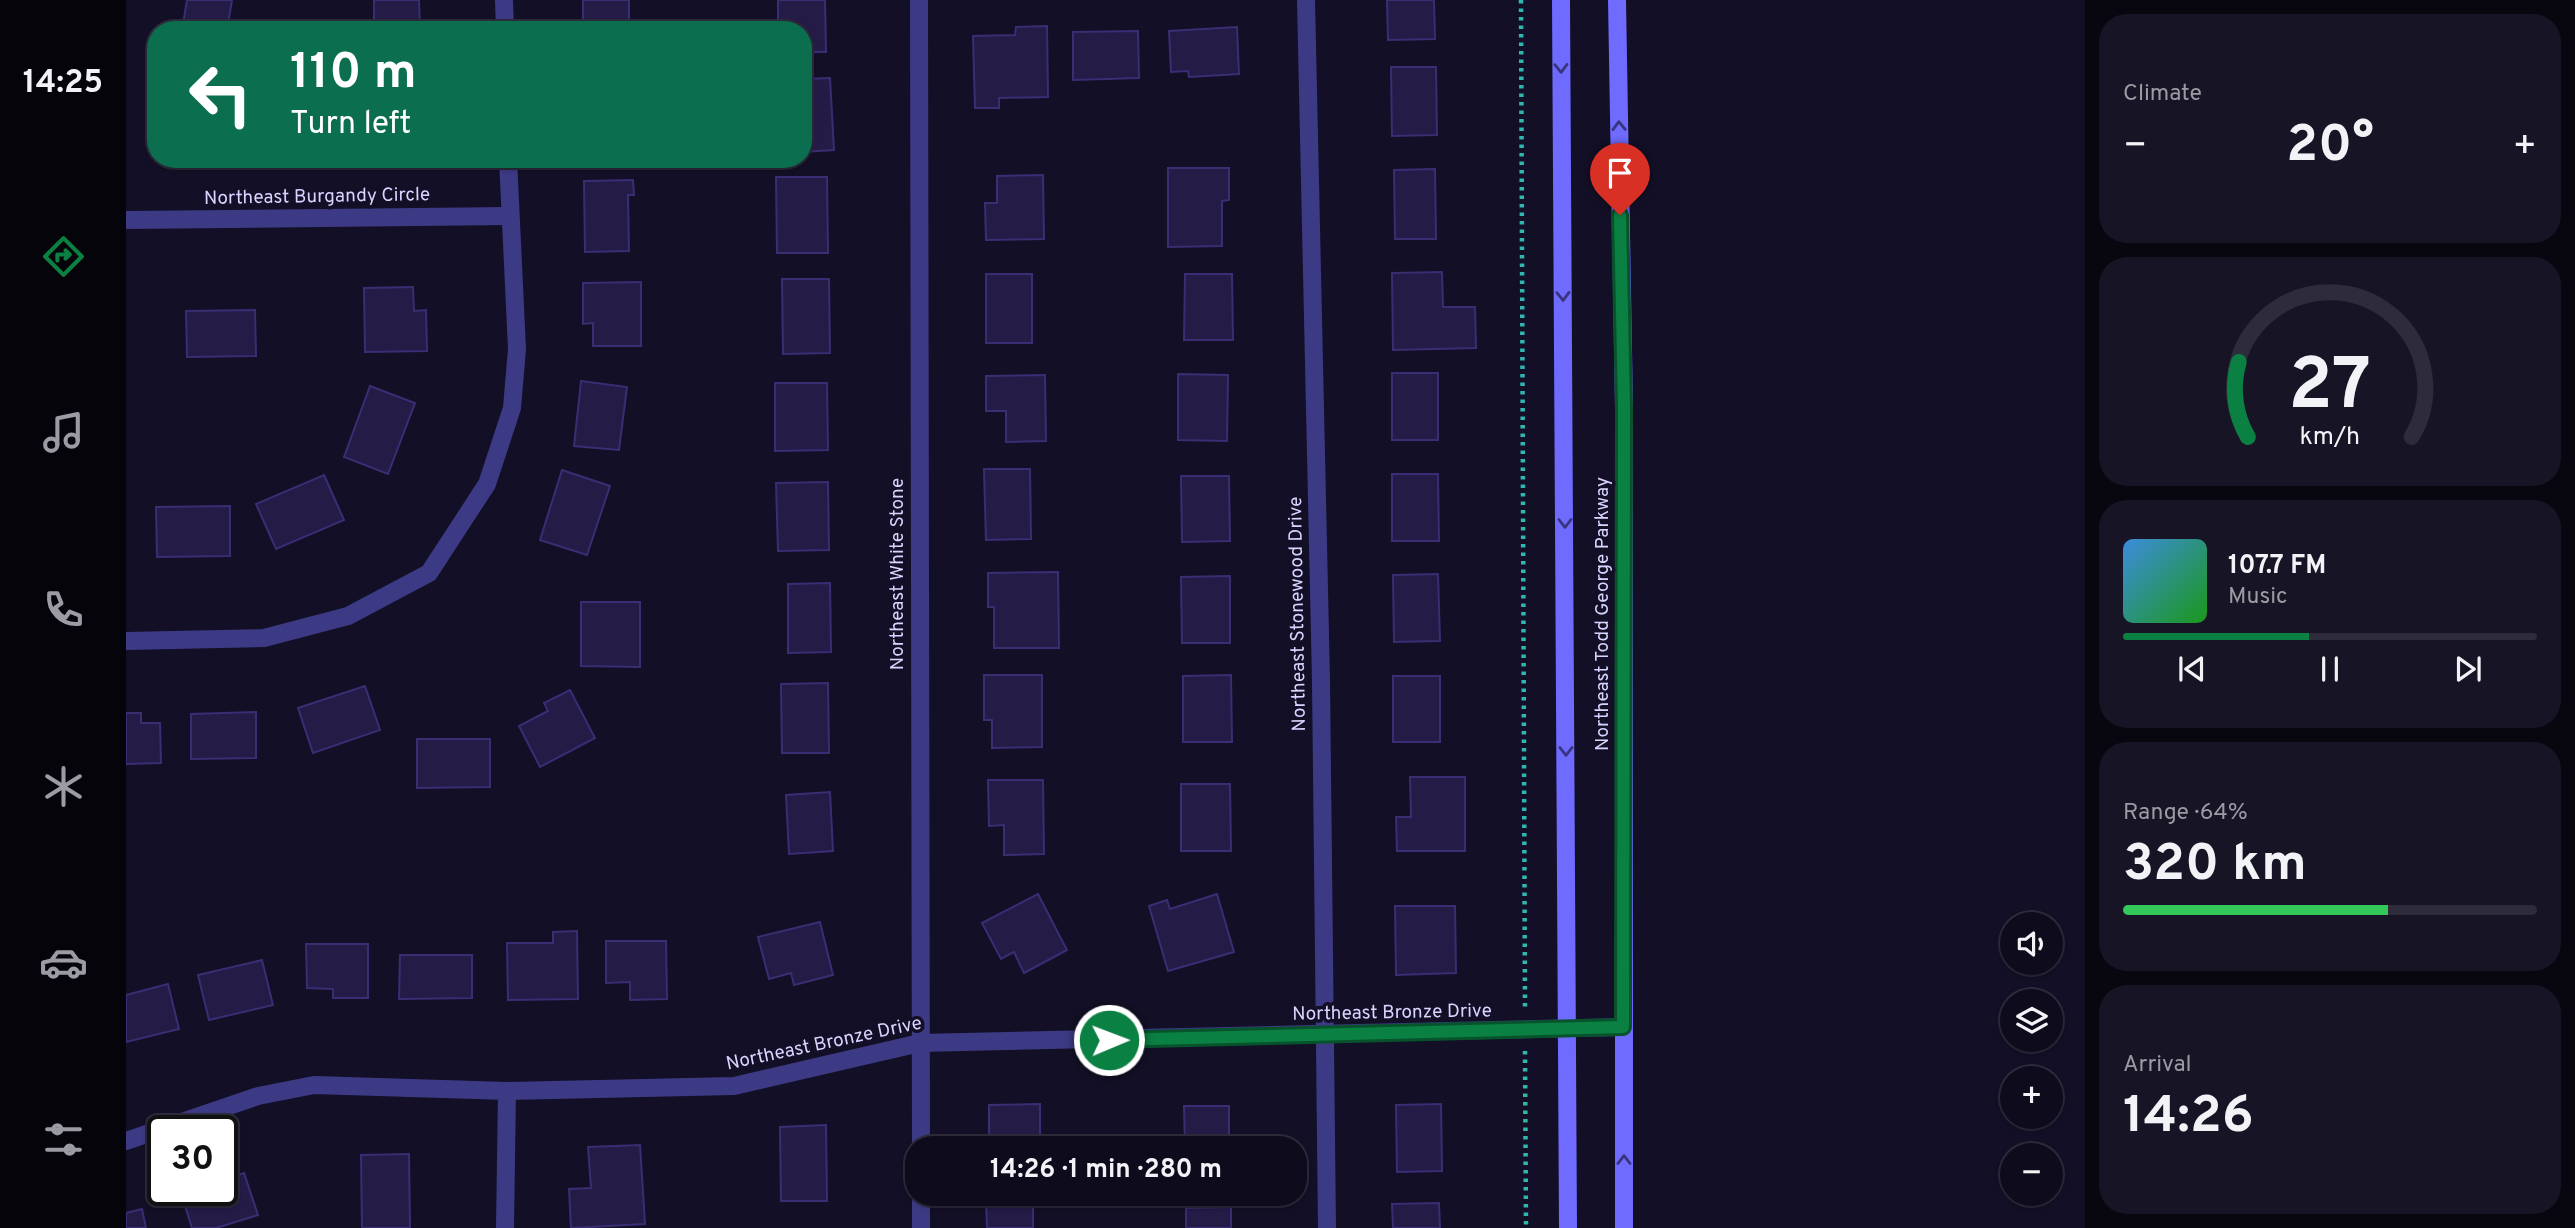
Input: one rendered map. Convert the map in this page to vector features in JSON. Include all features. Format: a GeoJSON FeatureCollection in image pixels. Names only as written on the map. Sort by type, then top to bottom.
{"type":"FeatureCollection","features":[{"type":"Feature","properties":{"kind":"main road","name":"Northeast Todd George Parkway"},"geometry":{"type":"LineString","coordinates":[[1561,0],[1568,1228]]}},
{"type":"Feature","properties":{"kind":"main road","name":"Northeast Todd George Parkway"},"geometry":{"type":"LineString","coordinates":[[1617,0],[1624,407],[1624,1228]]}},
{"type":"Feature","properties":{"kind":"street"},"geometry":{"type":"LineString","coordinates":[[504,0],[505,21]]}},
{"type":"Feature","properties":{"kind":"street","name":"Northeast White Stone"},"geometry":{"type":"LineString","coordinates":[[919,0],[920,1136]]}},
{"type":"Feature","properties":{"kind":"street","name":"Northeast Stonewood Drive"},"geometry":{"type":"LineString","coordinates":[[1307,0],[1321,681],[1327,1228]]}},
{"type":"Feature","properties":{"kind":"street"},"geometry":{"type":"LineString","coordinates":[[126,641],[264,638],[348,617],[429,573],[487,484],[512,408],[517,349],[508,168]]}},
{"type":"Feature","properties":{"kind":"street","name":"Northeast Burgandy Circle"},"geometry":{"type":"LineString","coordinates":[[126,220],[509,216]]}},
{"type":"Feature","properties":{"kind":"street","name":"Northeast Bronze Drive"},"geometry":{"type":"LineString","coordinates":[[126,1141],[258,1096],[314,1085],[507,1091],[734,1086],[920,1043],[1325,1036],[1623,1027]]}},
{"type":"Feature","properties":{"kind":"street"},"geometry":{"type":"LineString","coordinates":[[505,1228],[507,1091]]}},
{"type":"Feature","properties":{"kind":"street"},"geometry":{"type":"LineString","coordinates":[[921,1206],[921,1228]]}},
{"type":"Feature","properties":{"kind":"path"},"geometry":{"type":"LineString","coordinates":[[1521,0],[1526,1228]]}},
{"type":"Feature","properties":{"kind":"building"},"geometry":{"type":"Polygon","coordinates":[[[187,0],[232,0],[228,21],[184,21],[187,0]]]}},
{"type":"Feature","properties":{"kind":"building"},"geometry":{"type":"Polygon","coordinates":[[[374,0],[419,0],[420,21],[374,21],[374,0]]]}},
{"type":"Feature","properties":{"kind":"building"},"geometry":{"type":"Polygon","coordinates":[[[583,0],[629,0],[629,21],[583,21],[583,0]]]}},
{"type":"Feature","properties":{"kind":"building"},"geometry":{"type":"Polygon","coordinates":[[[778,0],[825,0],[826,52],[812,52],[812,21],[778,21],[778,0]]]}},
{"type":"Feature","properties":{"kind":"building"},"geometry":{"type":"Polygon","coordinates":[[[1387,0],[1434,0],[1435,39],[1388,40],[1387,0]]]}},
{"type":"Feature","properties":{"kind":"building"},"geometry":{"type":"Polygon","coordinates":[[[1047,26],[1048,97],[999,98],[999,108],[975,108],[973,36],[1015,35],[1016,27],[1047,26]]]}},
{"type":"Feature","properties":{"kind":"building"},"geometry":{"type":"Polygon","coordinates":[[[1237,27],[1239,74],[1189,77],[1188,71],[1171,72],[1169,31],[1237,27]]]}},
{"type":"Feature","properties":{"kind":"building"},"geometry":{"type":"Polygon","coordinates":[[[1138,31],[1139,78],[1073,80],[1073,32],[1138,31]]]}},
{"type":"Feature","properties":{"kind":"building"},"geometry":{"type":"Polygon","coordinates":[[[1391,67],[1436,67],[1437,135],[1392,136],[1391,67]]]}},
{"type":"Feature","properties":{"kind":"building"},"geometry":{"type":"Polygon","coordinates":[[[830,78],[834,150],[812,151],[812,79],[830,78]]]}},
{"type":"Feature","properties":{"kind":"building"},"geometry":{"type":"Polygon","coordinates":[[[1168,168],[1229,168],[1229,200],[1222,201],[1222,246],[1168,247],[1168,168]]]}},
{"type":"Feature","properties":{"kind":"building"},"geometry":{"type":"Polygon","coordinates":[[[1435,169],[1436,239],[1395,239],[1394,170],[1435,169]]]}},
{"type":"Feature","properties":{"kind":"building"},"geometry":{"type":"Polygon","coordinates":[[[1043,175],[1044,239],[986,240],[985,203],[997,203],[997,176],[1043,175]]]}},
{"type":"Feature","properties":{"kind":"building"},"geometry":{"type":"Polygon","coordinates":[[[776,177],[827,177],[828,253],[777,253],[776,177]]]}},
{"type":"Feature","properties":{"kind":"building"},"geometry":{"type":"Polygon","coordinates":[[[633,180],[634,195],[628,195],[629,251],[585,252],[584,181],[633,180]]]}},
{"type":"Feature","properties":{"kind":"building"},"geometry":{"type":"Polygon","coordinates":[[[1442,272],[1443,307],[1475,307],[1476,348],[1393,350],[1392,273],[1442,272]]]}},
{"type":"Feature","properties":{"kind":"building"},"geometry":{"type":"Polygon","coordinates":[[[986,274],[1032,274],[1032,343],[986,343],[986,274]]]}},
{"type":"Feature","properties":{"kind":"building"},"geometry":{"type":"Polygon","coordinates":[[[1185,274],[1232,274],[1233,340],[1184,340],[1185,274]]]}},
{"type":"Feature","properties":{"kind":"building"},"geometry":{"type":"Polygon","coordinates":[[[782,279],[829,279],[830,353],[783,354],[782,279]]]}},
{"type":"Feature","properties":{"kind":"building"},"geometry":{"type":"Polygon","coordinates":[[[641,282],[641,346],[593,346],[593,323],[583,324],[583,283],[641,282]]]}},
{"type":"Feature","properties":{"kind":"building"},"geometry":{"type":"Polygon","coordinates":[[[413,287],[414,311],[426,310],[427,351],[365,352],[364,288],[413,287]]]}},
{"type":"Feature","properties":{"kind":"building"},"geometry":{"type":"Polygon","coordinates":[[[255,310],[256,356],[187,357],[186,311],[255,310]]]}},
{"type":"Feature","properties":{"kind":"building"},"geometry":{"type":"Polygon","coordinates":[[[1392,373],[1438,373],[1438,440],[1392,440],[1392,373]]]}},
{"type":"Feature","properties":{"kind":"building"},"geometry":{"type":"Polygon","coordinates":[[[1178,374],[1228,375],[1227,441],[1178,440],[1178,374]]]}},
{"type":"Feature","properties":{"kind":"building"},"geometry":{"type":"Polygon","coordinates":[[[1045,375],[1046,441],[1006,442],[1006,411],[986,411],[986,376],[1045,375]]]}},
{"type":"Feature","properties":{"kind":"building"},"geometry":{"type":"Polygon","coordinates":[[[581,381],[627,387],[619,450],[574,446],[581,381]]]}},
{"type":"Feature","properties":{"kind":"building"},"geometry":{"type":"Polygon","coordinates":[[[775,383],[827,383],[828,450],[775,451],[775,383]]]}},
{"type":"Feature","properties":{"kind":"building"},"geometry":{"type":"Polygon","coordinates":[[[370,386],[415,403],[388,474],[344,457],[370,386]]]}},
{"type":"Feature","properties":{"kind":"building"},"geometry":{"type":"Polygon","coordinates":[[[984,469],[1030,469],[1031,539],[986,540],[984,469]]]}},
{"type":"Feature","properties":{"kind":"building"},"geometry":{"type":"Polygon","coordinates":[[[562,470],[610,486],[587,555],[540,540],[562,470]]]}},
{"type":"Feature","properties":{"kind":"building"},"geometry":{"type":"Polygon","coordinates":[[[1392,474],[1438,474],[1439,541],[1392,541],[1392,474]]]}},
{"type":"Feature","properties":{"kind":"building"},"geometry":{"type":"Polygon","coordinates":[[[324,475],[344,520],[276,549],[256,504],[324,475]]]}},
{"type":"Feature","properties":{"kind":"building"},"geometry":{"type":"Polygon","coordinates":[[[1181,476],[1229,476],[1230,541],[1182,542],[1181,476]]]}},
{"type":"Feature","properties":{"kind":"building"},"geometry":{"type":"Polygon","coordinates":[[[828,482],[829,550],[778,551],[776,483],[828,482]]]}},
{"type":"Feature","properties":{"kind":"building"},"geometry":{"type":"Polygon","coordinates":[[[230,506],[230,556],[157,557],[156,507],[230,506]]]}},
{"type":"Feature","properties":{"kind":"building"},"geometry":{"type":"Polygon","coordinates":[[[1058,572],[1059,648],[994,648],[994,607],[988,607],[988,573],[1058,572]]]}},
{"type":"Feature","properties":{"kind":"building"},"geometry":{"type":"Polygon","coordinates":[[[1438,574],[1440,641],[1394,642],[1393,575],[1438,574]]]}},
{"type":"Feature","properties":{"kind":"building"},"geometry":{"type":"Polygon","coordinates":[[[1230,576],[1230,643],[1182,643],[1181,577],[1230,576]]]}},
{"type":"Feature","properties":{"kind":"building"},"geometry":{"type":"Polygon","coordinates":[[[830,583],[831,652],[788,653],[788,584],[830,583]]]}},
{"type":"Feature","properties":{"kind":"building"},"geometry":{"type":"Polygon","coordinates":[[[581,602],[640,602],[640,667],[581,666],[581,602]]]}},
{"type":"Feature","properties":{"kind":"building"},"geometry":{"type":"Polygon","coordinates":[[[984,675],[1042,675],[1042,747],[992,748],[992,720],[984,720],[984,675]]]}},
{"type":"Feature","properties":{"kind":"building"},"geometry":{"type":"Polygon","coordinates":[[[1231,675],[1232,742],[1183,742],[1183,676],[1231,675]]]}},
{"type":"Feature","properties":{"kind":"building"},"geometry":{"type":"Polygon","coordinates":[[[1393,676],[1440,676],[1440,742],[1393,742],[1393,676]]]}},
{"type":"Feature","properties":{"kind":"building"},"geometry":{"type":"Polygon","coordinates":[[[828,683],[829,753],[782,753],[781,684],[828,683]]]}},
{"type":"Feature","properties":{"kind":"building"},"geometry":{"type":"Polygon","coordinates":[[[365,686],[380,730],[313,753],[298,708],[365,686]]]}},
{"type":"Feature","properties":{"kind":"building"},"geometry":{"type":"Polygon","coordinates":[[[570,690],[595,738],[540,767],[519,726],[548,711],[544,703],[570,690]]]}},
{"type":"Feature","properties":{"kind":"building"},"geometry":{"type":"Polygon","coordinates":[[[256,712],[256,758],[191,759],[191,714],[256,712]]]}},
{"type":"Feature","properties":{"kind":"building"},"geometry":{"type":"Polygon","coordinates":[[[126,713],[141,713],[141,723],[160,723],[161,763],[126,764],[126,713]]]}},
{"type":"Feature","properties":{"kind":"building"},"geometry":{"type":"Polygon","coordinates":[[[417,739],[490,739],[490,787],[417,788],[417,739]]]}},
{"type":"Feature","properties":{"kind":"building"},"geometry":{"type":"Polygon","coordinates":[[[1410,777],[1465,777],[1465,851],[1397,851],[1396,817],[1411,817],[1410,777]]]}},
{"type":"Feature","properties":{"kind":"building"},"geometry":{"type":"Polygon","coordinates":[[[988,780],[1043,780],[1044,854],[1004,855],[1004,825],[989,826],[988,780]]]}},
{"type":"Feature","properties":{"kind":"building"},"geometry":{"type":"Polygon","coordinates":[[[1181,784],[1230,784],[1231,851],[1181,851],[1181,784]]]}},
{"type":"Feature","properties":{"kind":"building"},"geometry":{"type":"Polygon","coordinates":[[[830,792],[833,851],[789,854],[786,795],[830,792]]]}},
{"type":"Feature","properties":{"kind":"building"},"geometry":{"type":"Polygon","coordinates":[[[1038,894],[1067,950],[1024,973],[1014,952],[1001,959],[982,923],[1038,894]]]}},
{"type":"Feature","properties":{"kind":"building"},"geometry":{"type":"Polygon","coordinates":[[[1217,894],[1234,952],[1168,971],[1149,906],[1167,900],[1170,909],[1217,894]]]}},
{"type":"Feature","properties":{"kind":"building"},"geometry":{"type":"Polygon","coordinates":[[[1395,906],[1455,906],[1456,973],[1396,975],[1395,906]]]}},
{"type":"Feature","properties":{"kind":"building"},"geometry":{"type":"Polygon","coordinates":[[[820,922],[833,975],[794,985],[791,973],[769,979],[758,937],[820,922]]]}},
{"type":"Feature","properties":{"kind":"building"},"geometry":{"type":"Polygon","coordinates":[[[577,931],[578,999],[508,1000],[507,943],[553,943],[553,932],[577,931]]]}},
{"type":"Feature","properties":{"kind":"building"},"geometry":{"type":"Polygon","coordinates":[[[606,941],[666,941],[667,999],[630,1000],[630,982],[606,983],[606,941]]]}},
{"type":"Feature","properties":{"kind":"building"},"geometry":{"type":"Polygon","coordinates":[[[306,944],[368,944],[368,998],[333,998],[333,989],[307,988],[306,944]]]}},
{"type":"Feature","properties":{"kind":"building"},"geometry":{"type":"Polygon","coordinates":[[[400,955],[472,955],[472,998],[399,999],[400,955]]]}},
{"type":"Feature","properties":{"kind":"building"},"geometry":{"type":"Polygon","coordinates":[[[262,960],[273,1005],[209,1020],[198,975],[262,960]]]}},
{"type":"Feature","properties":{"kind":"building"},"geometry":{"type":"Polygon","coordinates":[[[168,984],[179,1029],[126,1042],[126,995],[168,984]]]}},
{"type":"Feature","properties":{"kind":"building"},"geometry":{"type":"Polygon","coordinates":[[[1040,1104],[1040,1136],[989,1136],[989,1105],[1040,1104]]]}},
{"type":"Feature","properties":{"kind":"building"},"geometry":{"type":"Polygon","coordinates":[[[1441,1104],[1442,1171],[1397,1172],[1396,1105],[1441,1104]]]}},
{"type":"Feature","properties":{"kind":"building"},"geometry":{"type":"Polygon","coordinates":[[[1184,1106],[1229,1106],[1229,1136],[1185,1136],[1184,1106]]]}},
{"type":"Feature","properties":{"kind":"building"},"geometry":{"type":"Polygon","coordinates":[[[826,1125],[827,1201],[781,1201],[780,1127],[826,1125]]]}},
{"type":"Feature","properties":{"kind":"building"},"geometry":{"type":"Polygon","coordinates":[[[640,1145],[645,1224],[571,1228],[569,1189],[591,1188],[588,1147],[640,1145]]]}},
{"type":"Feature","properties":{"kind":"building"},"geometry":{"type":"Polygon","coordinates":[[[409,1154],[410,1228],[362,1228],[361,1155],[409,1154]]]}},
{"type":"Feature","properties":{"kind":"building"},"geometry":{"type":"Polygon","coordinates":[[[244,1173],[258,1215],[216,1228],[192,1228],[185,1206],[238,1206],[238,1175],[244,1173]]]}},
{"type":"Feature","properties":{"kind":"building"},"geometry":{"type":"Polygon","coordinates":[[[1439,1203],[1440,1228],[1393,1228],[1392,1204],[1439,1203]]]}},
{"type":"Feature","properties":{"kind":"building"},"geometry":{"type":"Polygon","coordinates":[[[986,1206],[1033,1206],[1033,1228],[987,1228],[986,1206]]]}},
{"type":"Feature","properties":{"kind":"building"},"geometry":{"type":"Polygon","coordinates":[[[1231,1207],[1231,1228],[1186,1228],[1186,1208],[1231,1207]]]}},
{"type":"Feature","properties":{"kind":"building"},"geometry":{"type":"Polygon","coordinates":[[[142,1209],[146,1228],[126,1228],[126,1213],[142,1209]]]}},
{"type":"Feature","properties":{"kind":"route"},"geometry":{"type":"LineString","coordinates":[[1109,1040],[1623,1027],[1624,407],[1620,215]]}}]}
